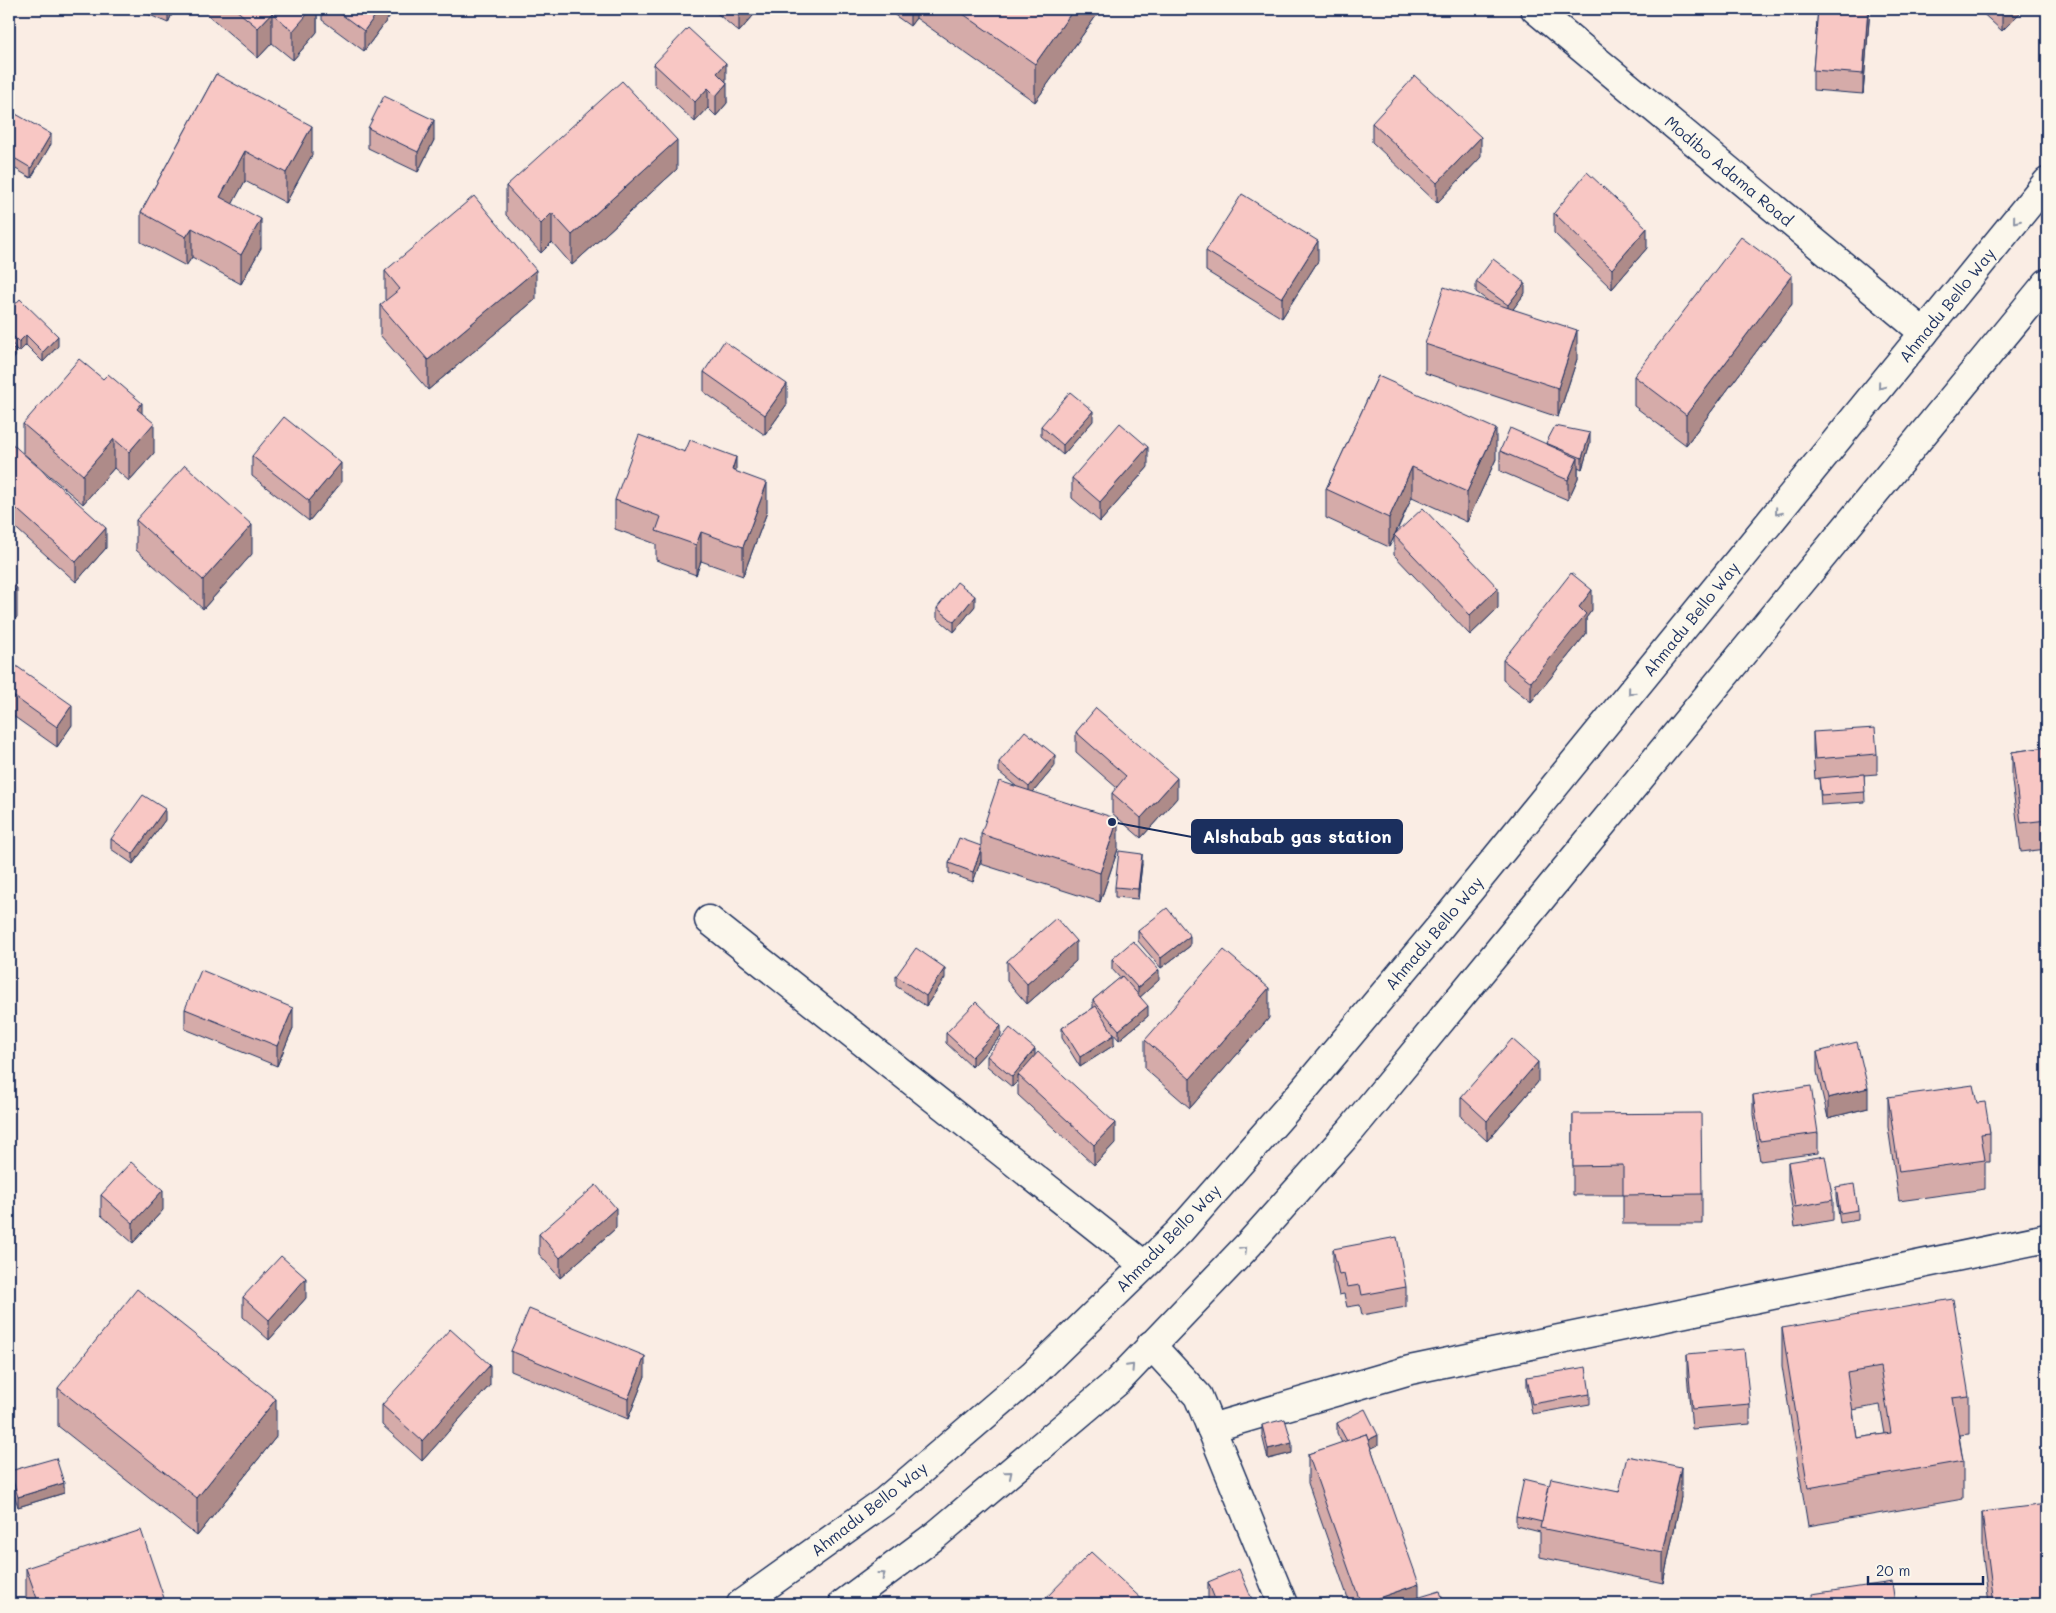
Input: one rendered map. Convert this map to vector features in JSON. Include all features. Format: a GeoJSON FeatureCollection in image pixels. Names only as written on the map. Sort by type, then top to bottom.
{"type":"FeatureCollection","features":[{"type":"Feature","properties":{"kind":"main road","name":"Modibo Adama Road"},"geometry":{"type":"LineString","coordinates":[[1535,9],[1924,333]]}},
{"type":"Feature","properties":{"kind":"main road","name":"Ahmadu Bello Way"},"geometry":{"type":"LineString","coordinates":[[741,1604],[885,1501],[1032,1374],[1179,1232],[1421,950],[2047,182]]}},
{"type":"Feature","properties":{"kind":"main road"},"geometry":{"type":"LineString","coordinates":[[843,1604],[936,1535],[1117,1382],[1250,1243],[1351,1130],[2047,284]]}},
{"type":"Feature","properties":{"kind":"main road"},"geometry":{"type":"LineString","coordinates":[[709,920],[1144,1265]]}},
{"type":"Feature","properties":{"kind":"main road"},"geometry":{"type":"LineString","coordinates":[[1211,1428],[1410,1370],[2047,1238]]}},
{"type":"Feature","properties":{"kind":"main road"},"geometry":{"type":"LineString","coordinates":[[1151,1345],[1198,1396],[1283,1604]]}},
{"type":"Feature","properties":{"kind":"building"},"geometry":{"type":"Polygon","coordinates":[[[235,9],[312,9],[293,31],[272,13],[258,28],[235,9]]]}},
{"type":"Feature","properties":{"kind":"building"},"geometry":{"type":"Polygon","coordinates":[[[334,9],[380,9],[364,31],[334,9]]]}},
{"type":"Feature","properties":{"kind":"building"},"geometry":{"type":"Polygon","coordinates":[[[956,9],[1074,9],[1035,64],[956,9]]]}},
{"type":"Feature","properties":{"kind":"building"},"geometry":{"type":"Polygon","coordinates":[[[1818,9],[1868,9],[1863,74],[1813,70],[1818,9]]]}},
{"type":"Feature","properties":{"kind":"building"},"geometry":{"type":"Polygon","coordinates":[[[688,28],[726,63],[717,73],[727,83],[716,96],[708,88],[695,102],[654,64],[688,28]]]}},
{"type":"Feature","properties":{"kind":"building"},"geometry":{"type":"Polygon","coordinates":[[[216,74],[312,126],[286,173],[245,151],[220,197],[261,219],[241,255],[192,228],[186,237],[141,212],[216,74]]]}},
{"type":"Feature","properties":{"kind":"building"},"geometry":{"type":"Polygon","coordinates":[[[1415,76],[1481,137],[1437,183],[1372,123],[1415,76]]]}},
{"type":"Feature","properties":{"kind":"building"},"geometry":{"type":"Polygon","coordinates":[[[622,81],[677,140],[572,235],[552,213],[541,224],[506,186],[622,81]]]}},
{"type":"Feature","properties":{"kind":"building"},"geometry":{"type":"Polygon","coordinates":[[[384,96],[434,120],[418,152],[368,128],[384,96]]]}},
{"type":"Feature","properties":{"kind":"building"},"geometry":{"type":"Polygon","coordinates":[[[14,113],[51,134],[31,168],[9,155],[9,123],[14,113]]]}},
{"type":"Feature","properties":{"kind":"building"},"geometry":{"type":"Polygon","coordinates":[[[1587,172],[1647,228],[1612,269],[1554,213],[1587,172]]]}},
{"type":"Feature","properties":{"kind":"building"},"geometry":{"type":"Polygon","coordinates":[[[1242,194],[1318,241],[1282,298],[1206,251],[1242,194]]]}},
{"type":"Feature","properties":{"kind":"building"},"geometry":{"type":"Polygon","coordinates":[[[474,196],[536,270],[428,360],[380,305],[400,289],[385,271],[474,196]]]}},
{"type":"Feature","properties":{"kind":"building"},"geometry":{"type":"Polygon","coordinates":[[[1741,237],[1792,275],[1686,415],[1634,376],[1741,237]]]}},
{"type":"Feature","properties":{"kind":"building"},"geometry":{"type":"Polygon","coordinates":[[[1493,259],[1525,283],[1508,305],[1476,282],[1493,259]]]}},
{"type":"Feature","properties":{"kind":"building"},"geometry":{"type":"Polygon","coordinates":[[[1444,287],[1577,330],[1558,388],[1425,344],[1444,287]]]}},
{"type":"Feature","properties":{"kind":"building"},"geometry":{"type":"Polygon","coordinates":[[[20,299],[58,336],[43,352],[26,335],[19,342],[9,332],[9,311],[20,299]]]}},
{"type":"Feature","properties":{"kind":"building"},"geometry":{"type":"Polygon","coordinates":[[[9,340],[15,347],[9,353],[9,340]]]}},
{"type":"Feature","properties":{"kind":"building"},"geometry":{"type":"Polygon","coordinates":[[[724,341],[787,384],[765,415],[704,372],[724,341]]]}},
{"type":"Feature","properties":{"kind":"building"},"geometry":{"type":"Polygon","coordinates":[[[79,359],[103,379],[108,374],[142,403],[137,409],[154,423],[129,452],[114,439],[83,475],[23,424],[79,359]]]}},
{"type":"Feature","properties":{"kind":"building"},"geometry":{"type":"Polygon","coordinates":[[[1378,376],[1496,429],[1467,492],[1412,467],[1389,518],[1326,489],[1378,376]]]}},
{"type":"Feature","properties":{"kind":"building"},"geometry":{"type":"Polygon","coordinates":[[[1070,392],[1093,411],[1063,445],[1041,426],[1070,392]]]}},
{"type":"Feature","properties":{"kind":"building"},"geometry":{"type":"Polygon","coordinates":[[[284,417],[341,463],[309,501],[252,456],[284,417]]]}},
{"type":"Feature","properties":{"kind":"building"},"geometry":{"type":"Polygon","coordinates":[[[1120,423],[1148,447],[1100,502],[1072,478],[1120,423]]]}},
{"type":"Feature","properties":{"kind":"building"},"geometry":{"type":"Polygon","coordinates":[[[1555,426],[1590,433],[1582,458],[1546,443],[1555,426]]]}},
{"type":"Feature","properties":{"kind":"building"},"geometry":{"type":"Polygon","coordinates":[[[1510,428],[1578,458],[1568,480],[1500,451],[1510,428]]]}},
{"type":"Feature","properties":{"kind":"building"},"geometry":{"type":"Polygon","coordinates":[[[639,435],[685,452],[690,440],[736,457],[732,470],[767,483],[743,547],[701,532],[696,545],[656,531],[661,517],[615,500],[639,435]]]}},
{"type":"Feature","properties":{"kind":"building"},"geometry":{"type":"Polygon","coordinates":[[[9,441],[106,528],[76,562],[9,502],[9,441]]]}},
{"type":"Feature","properties":{"kind":"building"},"geometry":{"type":"Polygon","coordinates":[[[185,465],[252,525],[203,580],[136,520],[185,465]]]}},
{"type":"Feature","properties":{"kind":"building"},"geometry":{"type":"Polygon","coordinates":[[[1423,508],[1498,588],[1470,615],[1394,535],[1423,508]]]}},
{"type":"Feature","properties":{"kind":"building"},"geometry":{"type":"Polygon","coordinates":[[[1571,573],[1592,590],[1579,607],[1586,614],[1531,682],[1503,660],[1571,573]]]}},
{"type":"Feature","properties":{"kind":"building"},"geometry":{"type":"Polygon","coordinates":[[[9,580],[17,588],[9,596],[9,580]]]}},
{"type":"Feature","properties":{"kind":"building"},"geometry":{"type":"Polygon","coordinates":[[[957,582],[975,596],[954,622],[937,608],[957,582]]]}},
{"type":"Feature","properties":{"kind":"building"},"geometry":{"type":"Polygon","coordinates":[[[9,661],[72,705],[57,727],[9,693],[9,661]]]}},
{"type":"Feature","properties":{"kind":"building"},"geometry":{"type":"Polygon","coordinates":[[[1096,708],[1177,778],[1141,818],[1112,793],[1126,776],[1076,732],[1096,708]]]}},
{"type":"Feature","properties":{"kind":"building"},"geometry":{"type":"Polygon","coordinates":[[[1875,728],[1877,754],[1815,759],[1813,732],[1875,728]]]}},
{"type":"Feature","properties":{"kind":"building"},"geometry":{"type":"Polygon","coordinates":[[[1025,731],[1055,755],[1029,787],[999,762],[1025,731]]]}},
{"type":"Feature","properties":{"kind":"building"},"geometry":{"type":"Polygon","coordinates":[[[2047,747],[2047,820],[2021,823],[2012,752],[2047,747]]]}},
{"type":"Feature","properties":{"kind":"building"},"geometry":{"type":"Polygon","coordinates":[[[1864,774],[1865,792],[1821,795],[1819,778],[1864,774]]]}},
{"type":"Feature","properties":{"kind":"building"},"geometry":{"type":"Polygon","coordinates":[[[999,781],[1118,819],[1100,873],[981,834],[999,781]]]}},
{"type":"Feature","properties":{"kind":"building"},"geometry":{"type":"Polygon","coordinates":[[[143,795],[165,809],[133,854],[111,839],[143,795]]]}},
{"type":"Feature","properties":{"kind":"building"},"geometry":{"type":"Polygon","coordinates":[[[959,838],[981,846],[973,872],[949,863],[959,838]]]}},
{"type":"Feature","properties":{"kind":"building"},"geometry":{"type":"Polygon","coordinates":[[[1119,851],[1142,854],[1138,889],[1115,887],[1119,851]]]}},
{"type":"Feature","properties":{"kind":"building"},"geometry":{"type":"Polygon","coordinates":[[[1167,908],[1190,936],[1161,958],[1138,931],[1167,908]]]}},
{"type":"Feature","properties":{"kind":"building"},"geometry":{"type":"Polygon","coordinates":[[[1056,918],[1076,941],[1027,984],[1007,961],[1056,918]]]}},
{"type":"Feature","properties":{"kind":"building"},"geometry":{"type":"Polygon","coordinates":[[[1133,941],[1159,970],[1138,988],[1112,959],[1133,941]]]}},
{"type":"Feature","properties":{"kind":"building"},"geometry":{"type":"Polygon","coordinates":[[[916,948],[945,968],[926,996],[896,976],[916,948]]]}},
{"type":"Feature","properties":{"kind":"building"},"geometry":{"type":"Polygon","coordinates":[[[1224,950],[1269,988],[1190,1079],[1145,1040],[1224,950]]]}},
{"type":"Feature","properties":{"kind":"building"},"geometry":{"type":"Polygon","coordinates":[[[201,970],[293,1008],[277,1046],[185,1009],[201,970]]]}},
{"type":"Feature","properties":{"kind":"building"},"geometry":{"type":"Polygon","coordinates":[[[1122,976],[1148,1006],[1119,1030],[1093,1000],[1122,976]]]}},
{"type":"Feature","properties":{"kind":"building"},"geometry":{"type":"Polygon","coordinates":[[[976,1002],[1001,1026],[972,1057],[946,1033],[976,1002]]]}},
{"type":"Feature","properties":{"kind":"building"},"geometry":{"type":"Polygon","coordinates":[[[1096,1006],[1114,1035],[1080,1057],[1062,1028],[1096,1006]]]}},
{"type":"Feature","properties":{"kind":"building"},"geometry":{"type":"Polygon","coordinates":[[[1010,1028],[1035,1049],[1012,1077],[987,1056],[1010,1028]]]}},
{"type":"Feature","properties":{"kind":"building"},"geometry":{"type":"Polygon","coordinates":[[[1512,1039],[1538,1062],[1487,1121],[1461,1097],[1512,1039]]]}},
{"type":"Feature","properties":{"kind":"building"},"geometry":{"type":"Polygon","coordinates":[[[1857,1042],[1868,1088],[1828,1098],[1817,1052],[1857,1042]]]}},
{"type":"Feature","properties":{"kind":"building"},"geometry":{"type":"Polygon","coordinates":[[[1038,1052],[1115,1123],[1094,1145],[1018,1075],[1038,1052]]]}},
{"type":"Feature","properties":{"kind":"building"},"geometry":{"type":"Polygon","coordinates":[[[1973,1085],[1977,1103],[1985,1102],[1990,1133],[1981,1134],[1985,1160],[1899,1172],[1888,1097],[1973,1085]]]}},
{"type":"Feature","properties":{"kind":"building"},"geometry":{"type":"Polygon","coordinates":[[[1811,1086],[1818,1133],[1760,1141],[1753,1095],[1811,1086]]]}},
{"type":"Feature","properties":{"kind":"building"},"geometry":{"type":"Polygon","coordinates":[[[1701,1113],[1702,1194],[1623,1195],[1623,1165],[1573,1166],[1573,1114],[1701,1113]]]}},
{"type":"Feature","properties":{"kind":"building"},"geometry":{"type":"Polygon","coordinates":[[[1825,1156],[1833,1200],[1795,1207],[1788,1162],[1825,1156]]]}},
{"type":"Feature","properties":{"kind":"building"},"geometry":{"type":"Polygon","coordinates":[[[131,1162],[163,1190],[133,1223],[101,1195],[131,1162]]]}},
{"type":"Feature","properties":{"kind":"building"},"geometry":{"type":"Polygon","coordinates":[[[1854,1184],[1858,1210],[1840,1213],[1836,1187],[1854,1184]]]}},
{"type":"Feature","properties":{"kind":"building"},"geometry":{"type":"Polygon","coordinates":[[[596,1185],[616,1208],[560,1258],[539,1234],[596,1185]]]}},
{"type":"Feature","properties":{"kind":"building"},"geometry":{"type":"Polygon","coordinates":[[[1397,1237],[1406,1287],[1362,1295],[1360,1285],[1347,1287],[1344,1274],[1339,1275],[1333,1249],[1397,1237]]]}},
{"type":"Feature","properties":{"kind":"building"},"geometry":{"type":"Polygon","coordinates":[[[281,1256],[306,1278],[269,1320],[243,1297],[281,1256]]]}},
{"type":"Feature","properties":{"kind":"building"},"geometry":{"type":"Polygon","coordinates":[[[137,1289],[276,1399],[197,1498],[58,1388],[137,1289]]]}},
{"type":"Feature","properties":{"kind":"building"},"geometry":{"type":"Polygon","coordinates":[[[1953,1299],[1969,1396],[1952,1398],[1963,1461],[1808,1488],[1782,1328],[1953,1299]],[[1880,1367],[1847,1373],[1857,1438],[1891,1433],[1880,1367]]]}},
{"type":"Feature","properties":{"kind":"building"},"geometry":{"type":"Polygon","coordinates":[[[529,1309],[645,1356],[628,1399],[511,1351],[529,1309]]]}},
{"type":"Feature","properties":{"kind":"building"},"geometry":{"type":"Polygon","coordinates":[[[450,1329],[490,1365],[422,1441],[382,1405],[450,1329]]]}},
{"type":"Feature","properties":{"kind":"building"},"geometry":{"type":"Polygon","coordinates":[[[1744,1349],[1750,1404],[1692,1409],[1687,1354],[1744,1349]]]}},
{"type":"Feature","properties":{"kind":"building"},"geometry":{"type":"Polygon","coordinates":[[[1586,1367],[1590,1394],[1532,1404],[1527,1377],[1586,1367]]]}},
{"type":"Feature","properties":{"kind":"building"},"geometry":{"type":"Polygon","coordinates":[[[1365,1409],[1378,1435],[1368,1440],[1366,1434],[1347,1441],[1337,1423],[1365,1409]]]}},
{"type":"Feature","properties":{"kind":"building"},"geometry":{"type":"Polygon","coordinates":[[[1285,1419],[1292,1443],[1268,1449],[1262,1425],[1285,1419]]]}},
{"type":"Feature","properties":{"kind":"building"},"geometry":{"type":"Polygon","coordinates":[[[1366,1434],[1419,1584],[1361,1604],[1308,1454],[1366,1434]]]}},
{"type":"Feature","properties":{"kind":"building"},"geometry":{"type":"Polygon","coordinates":[[[1627,1456],[1681,1467],[1663,1553],[1540,1528],[1551,1478],[1619,1492],[1627,1456]]]}},
{"type":"Feature","properties":{"kind":"building"},"geometry":{"type":"Polygon","coordinates":[[[56,1458],[64,1483],[18,1497],[10,1471],[56,1458]]]}},
{"type":"Feature","properties":{"kind":"building"},"geometry":{"type":"Polygon","coordinates":[[[1524,1479],[1549,1485],[1542,1522],[1516,1516],[1524,1479]]]}},
{"type":"Feature","properties":{"kind":"building"},"geometry":{"type":"Polygon","coordinates":[[[2047,1504],[2047,1604],[1994,1604],[1982,1512],[2047,1504]]]}},
{"type":"Feature","properties":{"kind":"building"},"geometry":{"type":"Polygon","coordinates":[[[141,1530],[166,1604],[39,1604],[26,1568],[141,1530]]]}},
{"type":"Feature","properties":{"kind":"building"},"geometry":{"type":"Polygon","coordinates":[[[1091,1552],[1147,1604],[1040,1604],[1091,1552]]]}},
{"type":"Feature","properties":{"kind":"building"},"geometry":{"type":"Polygon","coordinates":[[[1239,1569],[1254,1604],[1217,1604],[1208,1582],[1239,1569]]]}},
{"type":"Feature","properties":{"kind":"building"},"geometry":{"type":"Polygon","coordinates":[[[1892,1582],[1895,1604],[1813,1604],[1812,1594],[1892,1582]]]}},
{"type":"Feature","properties":{"kind":"building"},"geometry":{"type":"Polygon","coordinates":[[[1440,1591],[1444,1604],[1397,1604],[1440,1591]]]}},
{"type":"Feature","properties":{"kind":"place","name":"Alshabab gas station"},"geometry":{"type":"Point","coordinates":[1112,822]}}]}
